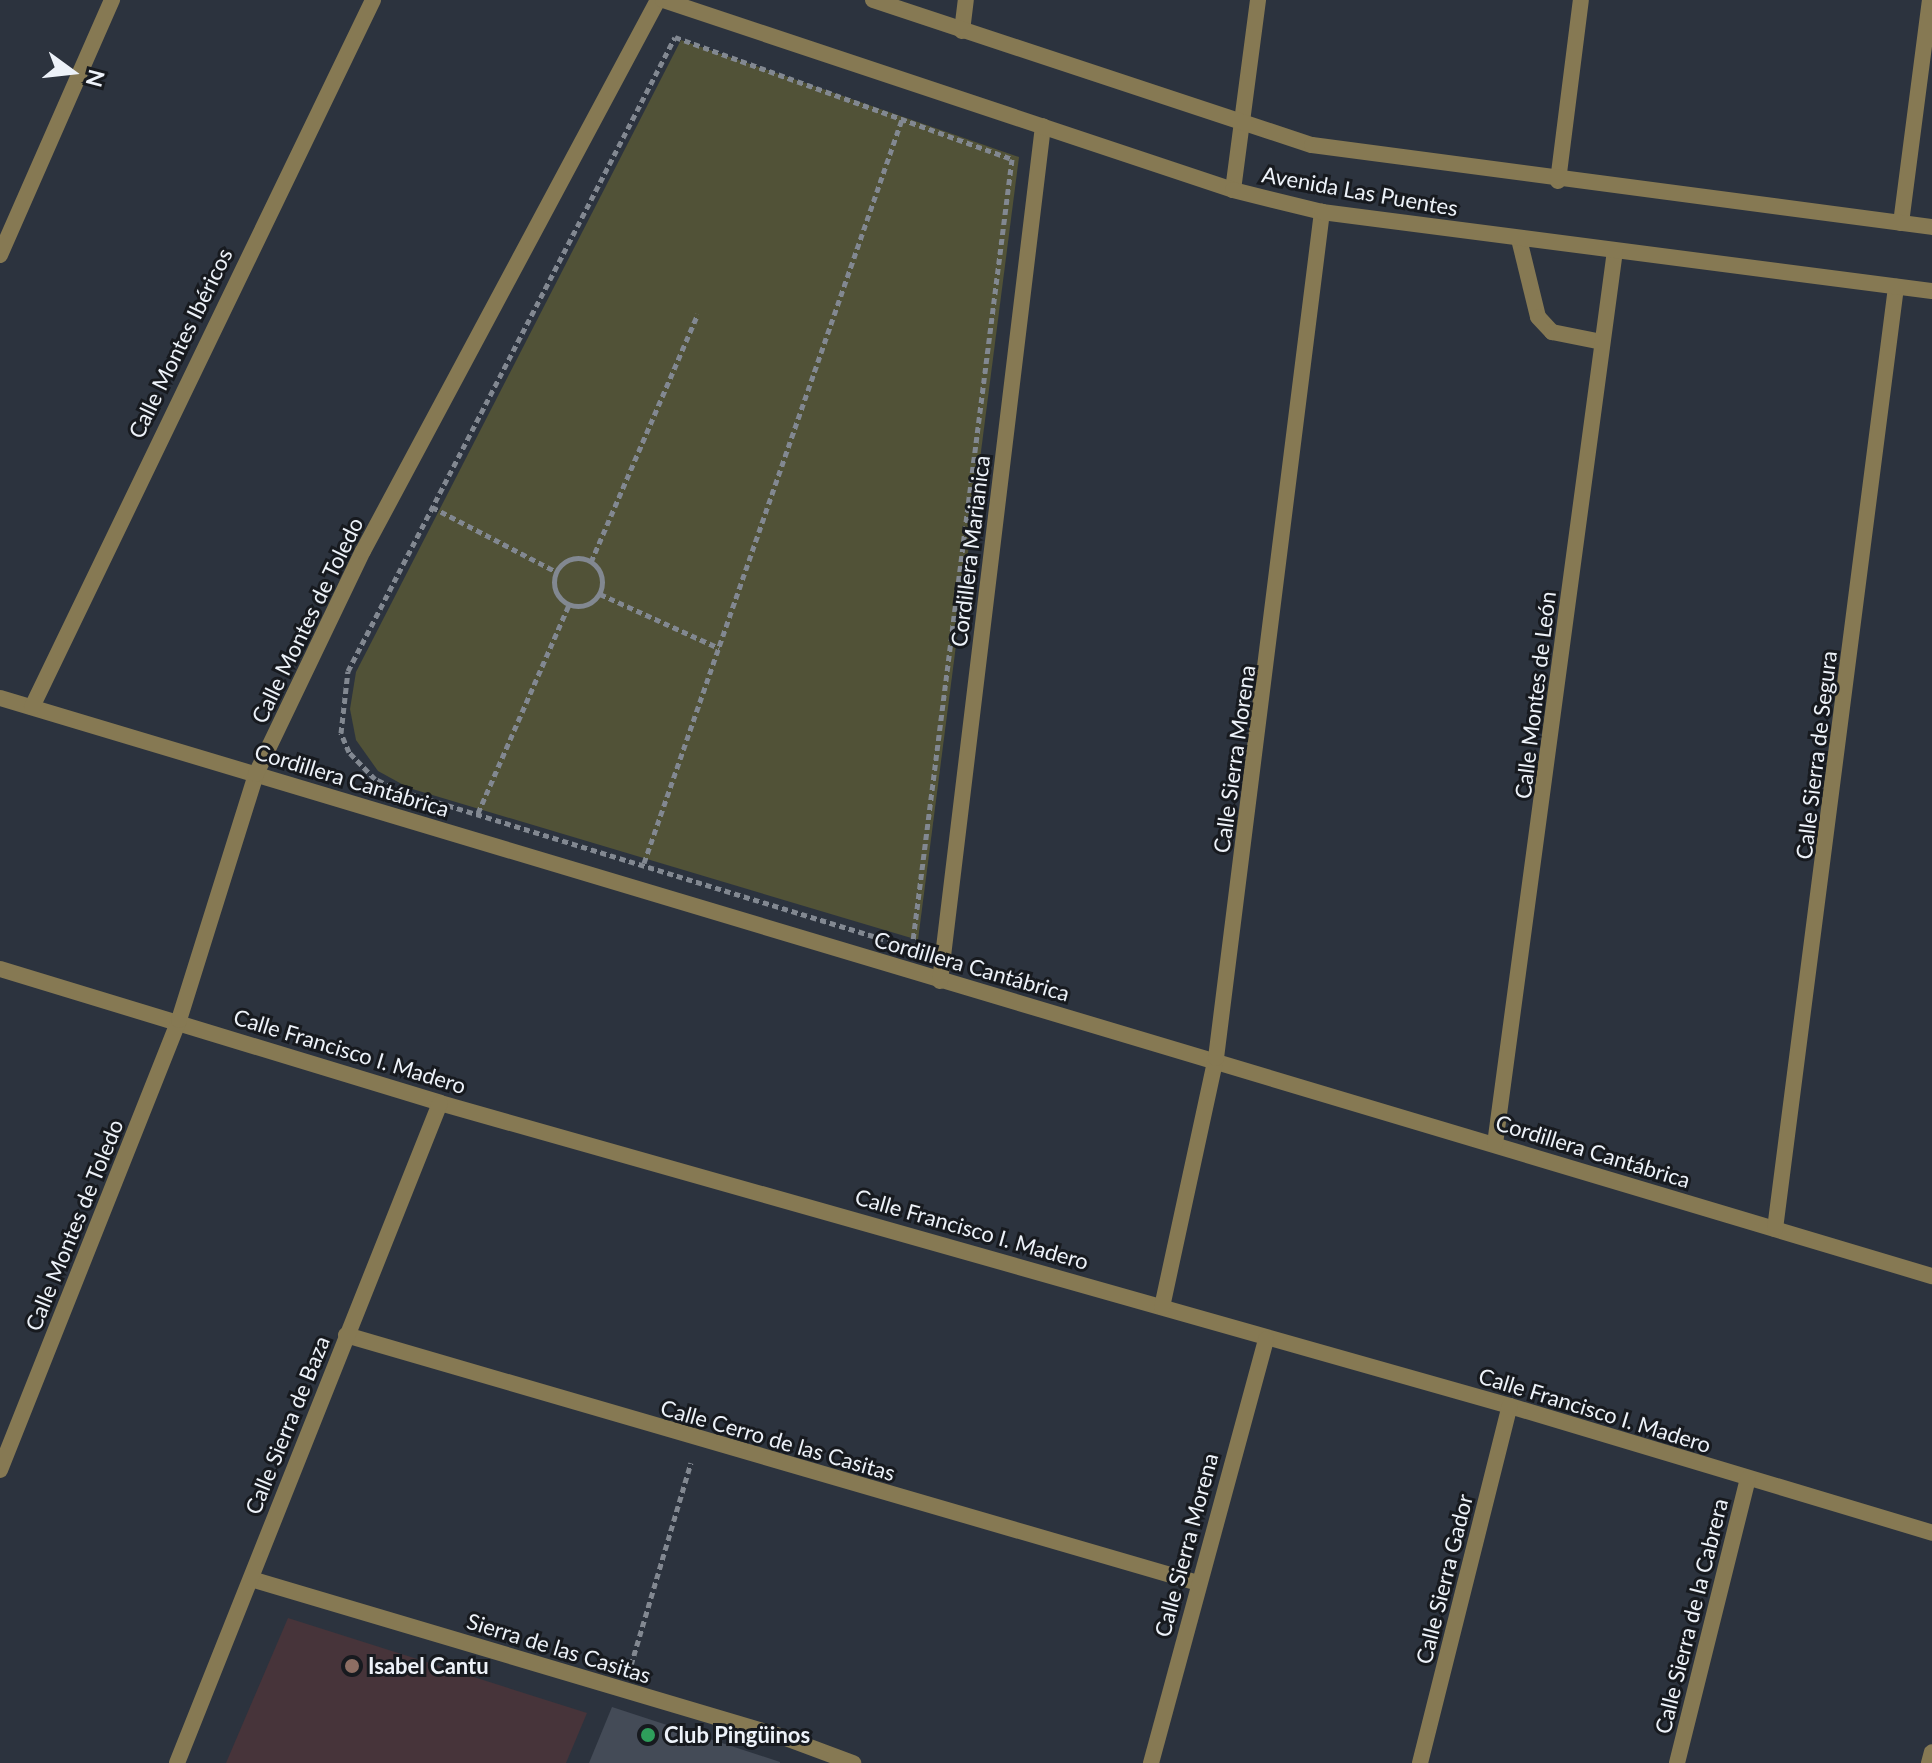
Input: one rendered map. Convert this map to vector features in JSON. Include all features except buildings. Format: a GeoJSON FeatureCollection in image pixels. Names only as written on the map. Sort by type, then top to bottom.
{"type":"FeatureCollection","features":[{"type":"Feature","properties":{"kind":"street"},"geometry":{"type":"LineString","coordinates":[[0,255],[112,0]]}},
{"type":"Feature","properties":{"kind":"street","name":"Calle Montes Ibéricos"},"geometry":{"type":"LineString","coordinates":[[32,707],[373,0]]}},
{"type":"Feature","properties":{"kind":"street","name":"Avenida Las Puentes"},"geometry":{"type":"LineString","coordinates":[[661,0],[1233,190],[1322,212],[1932,291]]}},
{"type":"Feature","properties":{"kind":"street","name":"Calle Montes de Toledo"},"geometry":{"type":"LineString","coordinates":[[0,1470],[179,1020],[256,774],[363,551],[661,0]]}},
{"type":"Feature","properties":{"kind":"street","name":"Avenida Las Puentes"},"geometry":{"type":"LineString","coordinates":[[873,0],[1243,126],[1361,154],[1932,227]]}},
{"type":"Feature","properties":{"kind":"street"},"geometry":{"type":"LineString","coordinates":[[962,31],[966,0]]}},
{"type":"Feature","properties":{"kind":"street"},"geometry":{"type":"LineString","coordinates":[[1233,190],[1258,0]]}},
{"type":"Feature","properties":{"kind":"street"},"geometry":{"type":"LineString","coordinates":[[1558,181],[1581,0]]}},
{"type":"Feature","properties":{"kind":"street"},"geometry":{"type":"LineString","coordinates":[[1901,223],[1930,0]]}},
{"type":"Feature","properties":{"kind":"street","name":"Cordillera Marianica"},"geometry":{"type":"LineString","coordinates":[[940,981],[1043,126]]}},
{"type":"Feature","properties":{"kind":"street","name":"Calle Sierra Morena"},"geometry":{"type":"LineString","coordinates":[[1162,1307],[1216,1058],[1322,212]]}},
{"type":"Feature","properties":{"kind":"street"},"geometry":{"type":"LineString","coordinates":[[1519,239],[1538,317],[1552,332],[1602,342]]}},
{"type":"Feature","properties":{"kind":"street","name":"Calle Montes de León"},"geometry":{"type":"LineString","coordinates":[[1495,1144],[1615,251]]}},
{"type":"Feature","properties":{"kind":"street","name":"Calle Sierra de Segura"},"geometry":{"type":"LineString","coordinates":[[1775,1229],[1896,287]]}},
{"type":"Feature","properties":{"kind":"street","name":"Cordillera Cantábrica"},"geometry":{"type":"LineString","coordinates":[[0,698],[940,981],[1216,1058],[1932,1276]]}},
{"type":"Feature","properties":{"kind":"street","name":"Calle Francisco I. Madero"},"geometry":{"type":"LineString","coordinates":[[0,969],[179,1020],[440,1103],[1510,1406],[1932,1533]]}},
{"type":"Feature","properties":{"kind":"street","name":"Calle Sierra de Baza"},"geometry":{"type":"LineString","coordinates":[[177,1763],[440,1103]]}},
{"type":"Feature","properties":{"kind":"street","name":"Calle Cerro de las Casitas"},"geometry":{"type":"LineString","coordinates":[[346,1335],[1198,1583]]}},
{"type":"Feature","properties":{"kind":"street","name":"Calle Sierra Morena"},"geometry":{"type":"LineString","coordinates":[[1151,1763],[1266,1339]]}},
{"type":"Feature","properties":{"kind":"street","name":"Calle Sierra Gador"},"geometry":{"type":"LineString","coordinates":[[1420,1763],[1510,1406]]}},
{"type":"Feature","properties":{"kind":"street","name":"Calle Sierra de la Cabrera"},"geometry":{"type":"LineString","coordinates":[[1677,1763],[1748,1479]]}},
{"type":"Feature","properties":{"kind":"street","name":"Sierra de las Casitas"},"geometry":{"type":"LineString","coordinates":[[251,1579],[624,1690],[853,1763]]}},
{"type":"Feature","properties":{"kind":"street"},"geometry":{"type":"LineString","coordinates":[[1929,1763],[1932,1752]]}},
{"type":"Feature","properties":{"kind":"path"},"geometry":{"type":"LineString","coordinates":[[675,37],[1012,159],[912,948],[478,815],[375,779],[349,752],[341,733],[348,671],[432,507],[675,37]]}},
{"type":"Feature","properties":{"kind":"path"},"geometry":{"type":"LineString","coordinates":[[643,865],[902,119]]}},
{"type":"Feature","properties":{"kind":"path"},"geometry":{"type":"LineString","coordinates":[[591,562],[698,314]]}},
{"type":"Feature","properties":{"kind":"path"},"geometry":{"type":"LineString","coordinates":[[432,507],[557,572]]}},
{"type":"Feature","properties":{"kind":"path"},"geometry":{"type":"LineString","coordinates":[[575,558],[591,562],[601,574],[599,593],[584,606],[569,605],[557,595],[557,572],[575,558]]}},
{"type":"Feature","properties":{"kind":"path"},"geometry":{"type":"LineString","coordinates":[[599,593],[719,648]]}},
{"type":"Feature","properties":{"kind":"path"},"geometry":{"type":"LineString","coordinates":[[478,815],[569,605]]}},
{"type":"Feature","properties":{"kind":"path"},"geometry":{"type":"LineString","coordinates":[[624,1690],[699,1439]]}},
{"type":"Feature","properties":{"kind":"shaded area","name":"Isabel Cantu"},"geometry":{"type":"Polygon","coordinates":[[[288,1618],[587,1713],[566,1763],[226,1763],[288,1618]]]}},
{"type":"Feature","properties":{"kind":"green space"},"geometry":{"type":"Polygon","coordinates":[[[681,40],[1019,157],[918,940],[409,788],[378,771],[356,740],[350,709],[356,672],[681,40]]]}},
{"type":"Feature","properties":{"kind":"place","name":"Isabel Cantu"},"geometry":{"type":"Point","coordinates":[352,1666]}},
{"type":"Feature","properties":{"kind":"place","name":"Club Pingüinos"},"geometry":{"type":"Point","coordinates":[648,1735]}}]}
